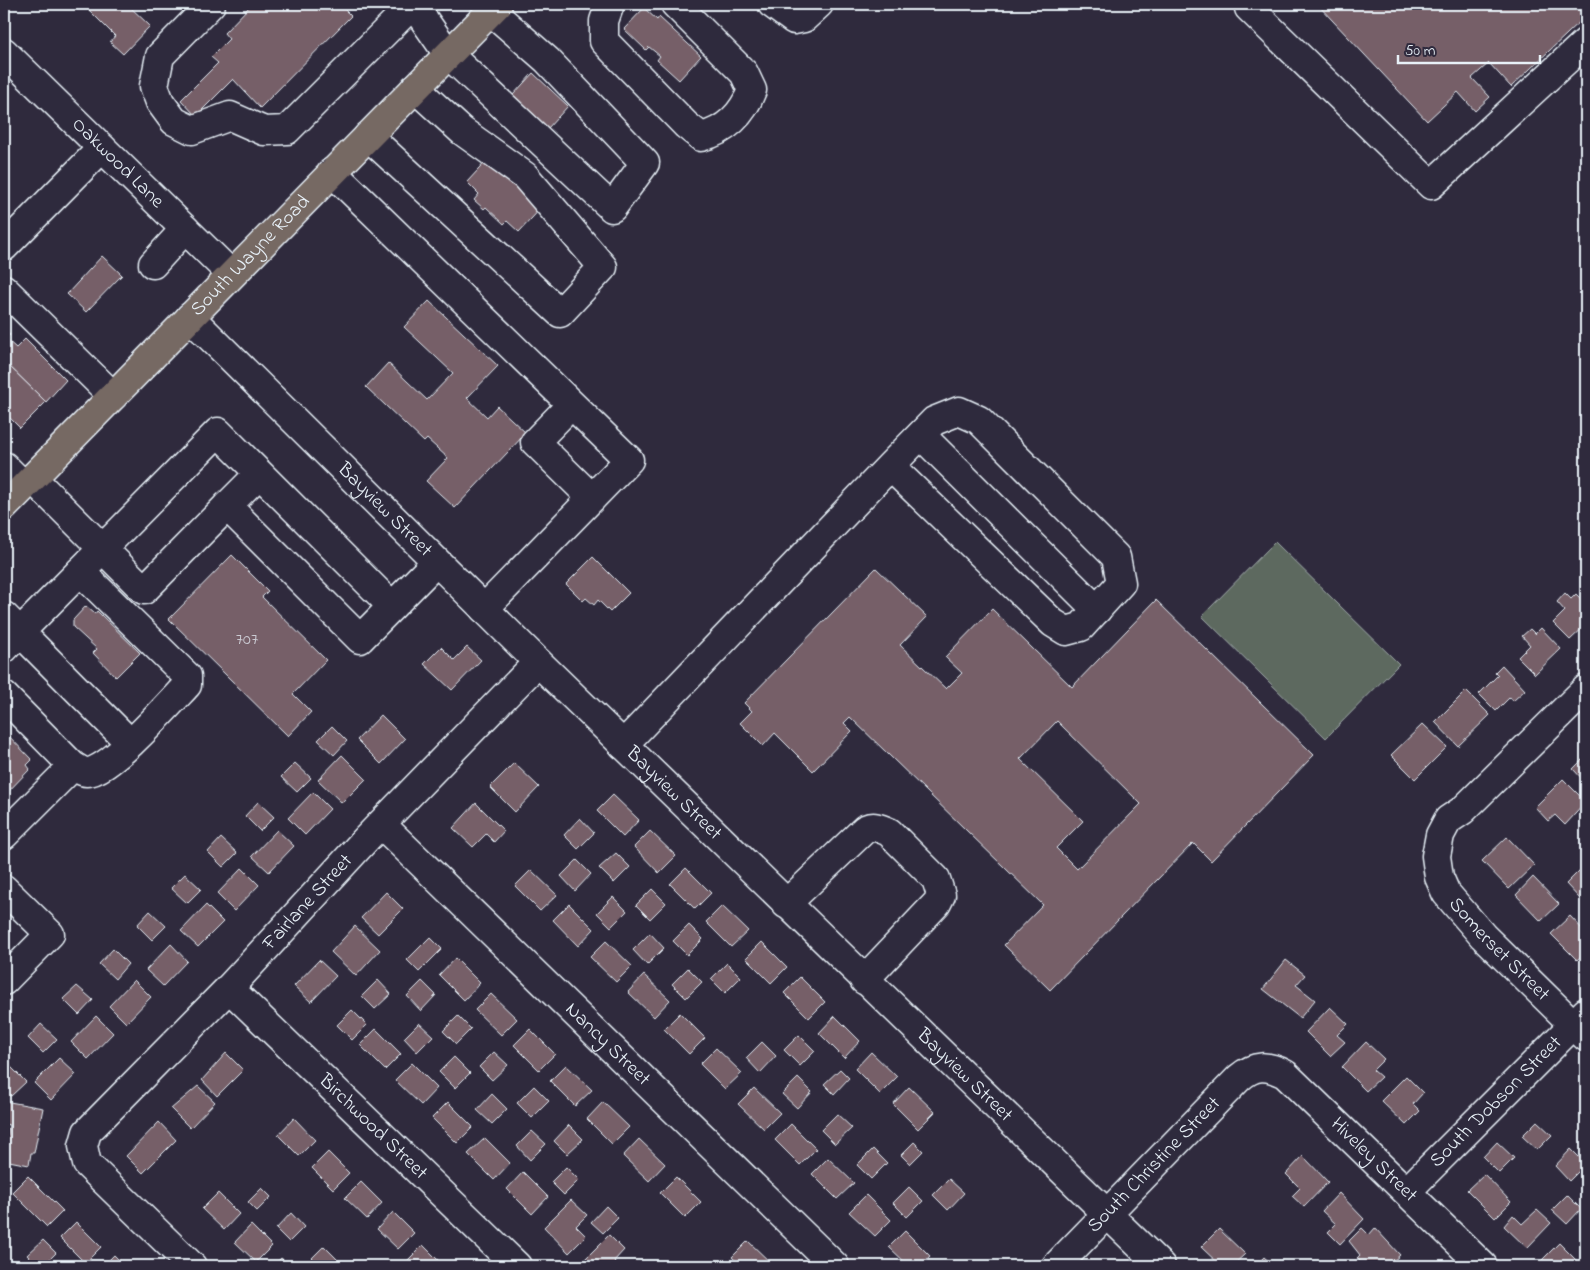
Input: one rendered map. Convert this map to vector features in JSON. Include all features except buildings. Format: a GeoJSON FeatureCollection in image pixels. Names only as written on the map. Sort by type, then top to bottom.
{"type":"FeatureCollection","features":[{"type":"Feature","properties":{"kind":"main road","name":"South Wayne Road"},"geometry":{"type":"LineString","coordinates":[[4,507],[495,7]]}},
{"type":"Feature","properties":{"kind":"street"},"geometry":{"type":"LineString","coordinates":[[211,4],[160,56],[154,86],[160,102],[174,121],[192,130],[230,116],[264,131],[287,130],[413,4],[448,54],[612,208],[645,163],[495,7]]}},
{"type":"Feature","properties":{"kind":"street"},"geometry":{"type":"LineString","coordinates":[[610,4],[604,21],[604,42],[686,125],[701,137],[714,134],[726,127],[746,106],[752,90],[744,73],[675,4]]}},
{"type":"Feature","properties":{"kind":"street"},"geometry":{"type":"LineString","coordinates":[[772,4],[794,20],[804,18],[819,4]]}},
{"type":"Feature","properties":{"kind":"street"},"geometry":{"type":"LineString","coordinates":[[1249,5],[1431,185],[1586,42]]}},
{"type":"Feature","properties":{"kind":"street","name":"Oakwood Lane"},"geometry":{"type":"LineString","coordinates":[[4,52],[232,274]]}},
{"type":"Feature","properties":{"kind":"street"},"geometry":{"type":"LineString","coordinates":[[368,136],[560,313],[603,267],[525,176],[462,131],[415,88]]}},
{"type":"Feature","properties":{"kind":"street"},"geometry":{"type":"LineString","coordinates":[[4,247],[102,148]]}},
{"type":"Feature","properties":{"kind":"street"},"geometry":{"type":"LineString","coordinates":[[332,172],[629,460],[484,609]]}},
{"type":"Feature","properties":{"kind":"street"},"geometry":{"type":"LineString","coordinates":[[153,264],[185,229]]}},
{"type":"Feature","properties":{"kind":"street"},"geometry":{"type":"LineString","coordinates":[[4,290],[113,396]]}},
{"type":"Feature","properties":{"kind":"street","name":"Bayview Street"},"geometry":{"type":"LineString","coordinates":[[190,317],[538,662],[1160,1266]]}},
{"type":"Feature","properties":{"kind":"street"},"geometry":{"type":"LineString","coordinates":[[571,405],[535,442],[592,498]]}},
{"type":"Feature","properties":{"kind":"street"},"geometry":{"type":"LineString","coordinates":[[623,745],[890,466],[934,421],[960,411],[979,420],[1116,558],[1121,583],[1081,627],[1066,631],[1053,623],[890,466]]}},
{"type":"Feature","properties":{"kind":"street"},"geometry":{"type":"LineString","coordinates":[[130,743],[9,632],[80,571],[218,432],[392,606]]}},
{"type":"Feature","properties":{"kind":"street"},"geometry":{"type":"LineString","coordinates":[[921,434],[1097,610]]}},
{"type":"Feature","properties":{"kind":"street"},"geometry":{"type":"LineString","coordinates":[[4,466],[28,482],[144,590],[259,474]]}},
{"type":"Feature","properties":{"kind":"street"},"geometry":{"type":"LineString","coordinates":[[227,506],[360,639],[436,562]]}},
{"type":"Feature","properties":{"kind":"street"},"geometry":{"type":"LineString","coordinates":[[4,696],[73,766],[86,773],[95,771],[111,762],[187,686],[187,676],[80,571]]}},
{"type":"Feature","properties":{"kind":"street","name":"Fairlane Street"},"geometry":{"type":"LineString","coordinates":[[192,1266],[87,1164],[83,1146],[88,1132],[229,988],[381,824],[538,662]]}},
{"type":"Feature","properties":{"kind":"street","name":"Somerset Street"},"geometry":{"type":"LineString","coordinates":[[1582,1025],[1483,936],[1446,893],[1439,877],[1438,848],[1440,835],[1448,820],[1463,810],[1586,689]]}},
{"type":"Feature","properties":{"kind":"street"},"geometry":{"type":"LineString","coordinates":[[4,835],[73,766]]}},
{"type":"Feature","properties":{"kind":"street","name":"Nancy Street"},"geometry":{"type":"LineString","coordinates":[[381,824],[835,1266]]}},
{"type":"Feature","properties":{"kind":"street"},"geometry":{"type":"LineString","coordinates":[[786,904],[865,829],[870,827],[879,828],[889,832],[936,879],[941,895],[937,903],[864,980]]}},
{"type":"Feature","properties":{"kind":"street"},"geometry":{"type":"LineString","coordinates":[[4,889],[50,934],[4,981]]}},
{"type":"Feature","properties":{"kind":"street","name":"Birchwood Street"},"geometry":{"type":"LineString","coordinates":[[229,988],[517,1266]]}},
{"type":"Feature","properties":{"kind":"street","name":"South Dobson Street"},"geometry":{"type":"LineString","coordinates":[[1407,1191],[1582,1025]]}},
{"type":"Feature","properties":{"kind":"street","name":"South Christine Street"},"geometry":{"type":"LineString","coordinates":[[1056,1266],[1239,1078],[1247,1071],[1257,1067]]}},
{"type":"Feature","properties":{"kind":"street","name":"Hiveley Street"},"geometry":{"type":"LineString","coordinates":[[1257,1067],[1270,1067],[1285,1074],[1483,1266]]}},
{"type":"Feature","properties":{"kind":"shaded area"},"geometry":{"type":"Polygon","coordinates":[[[1275,542],[1399,664],[1326,738],[1202,616],[1275,542]]]}}]}
